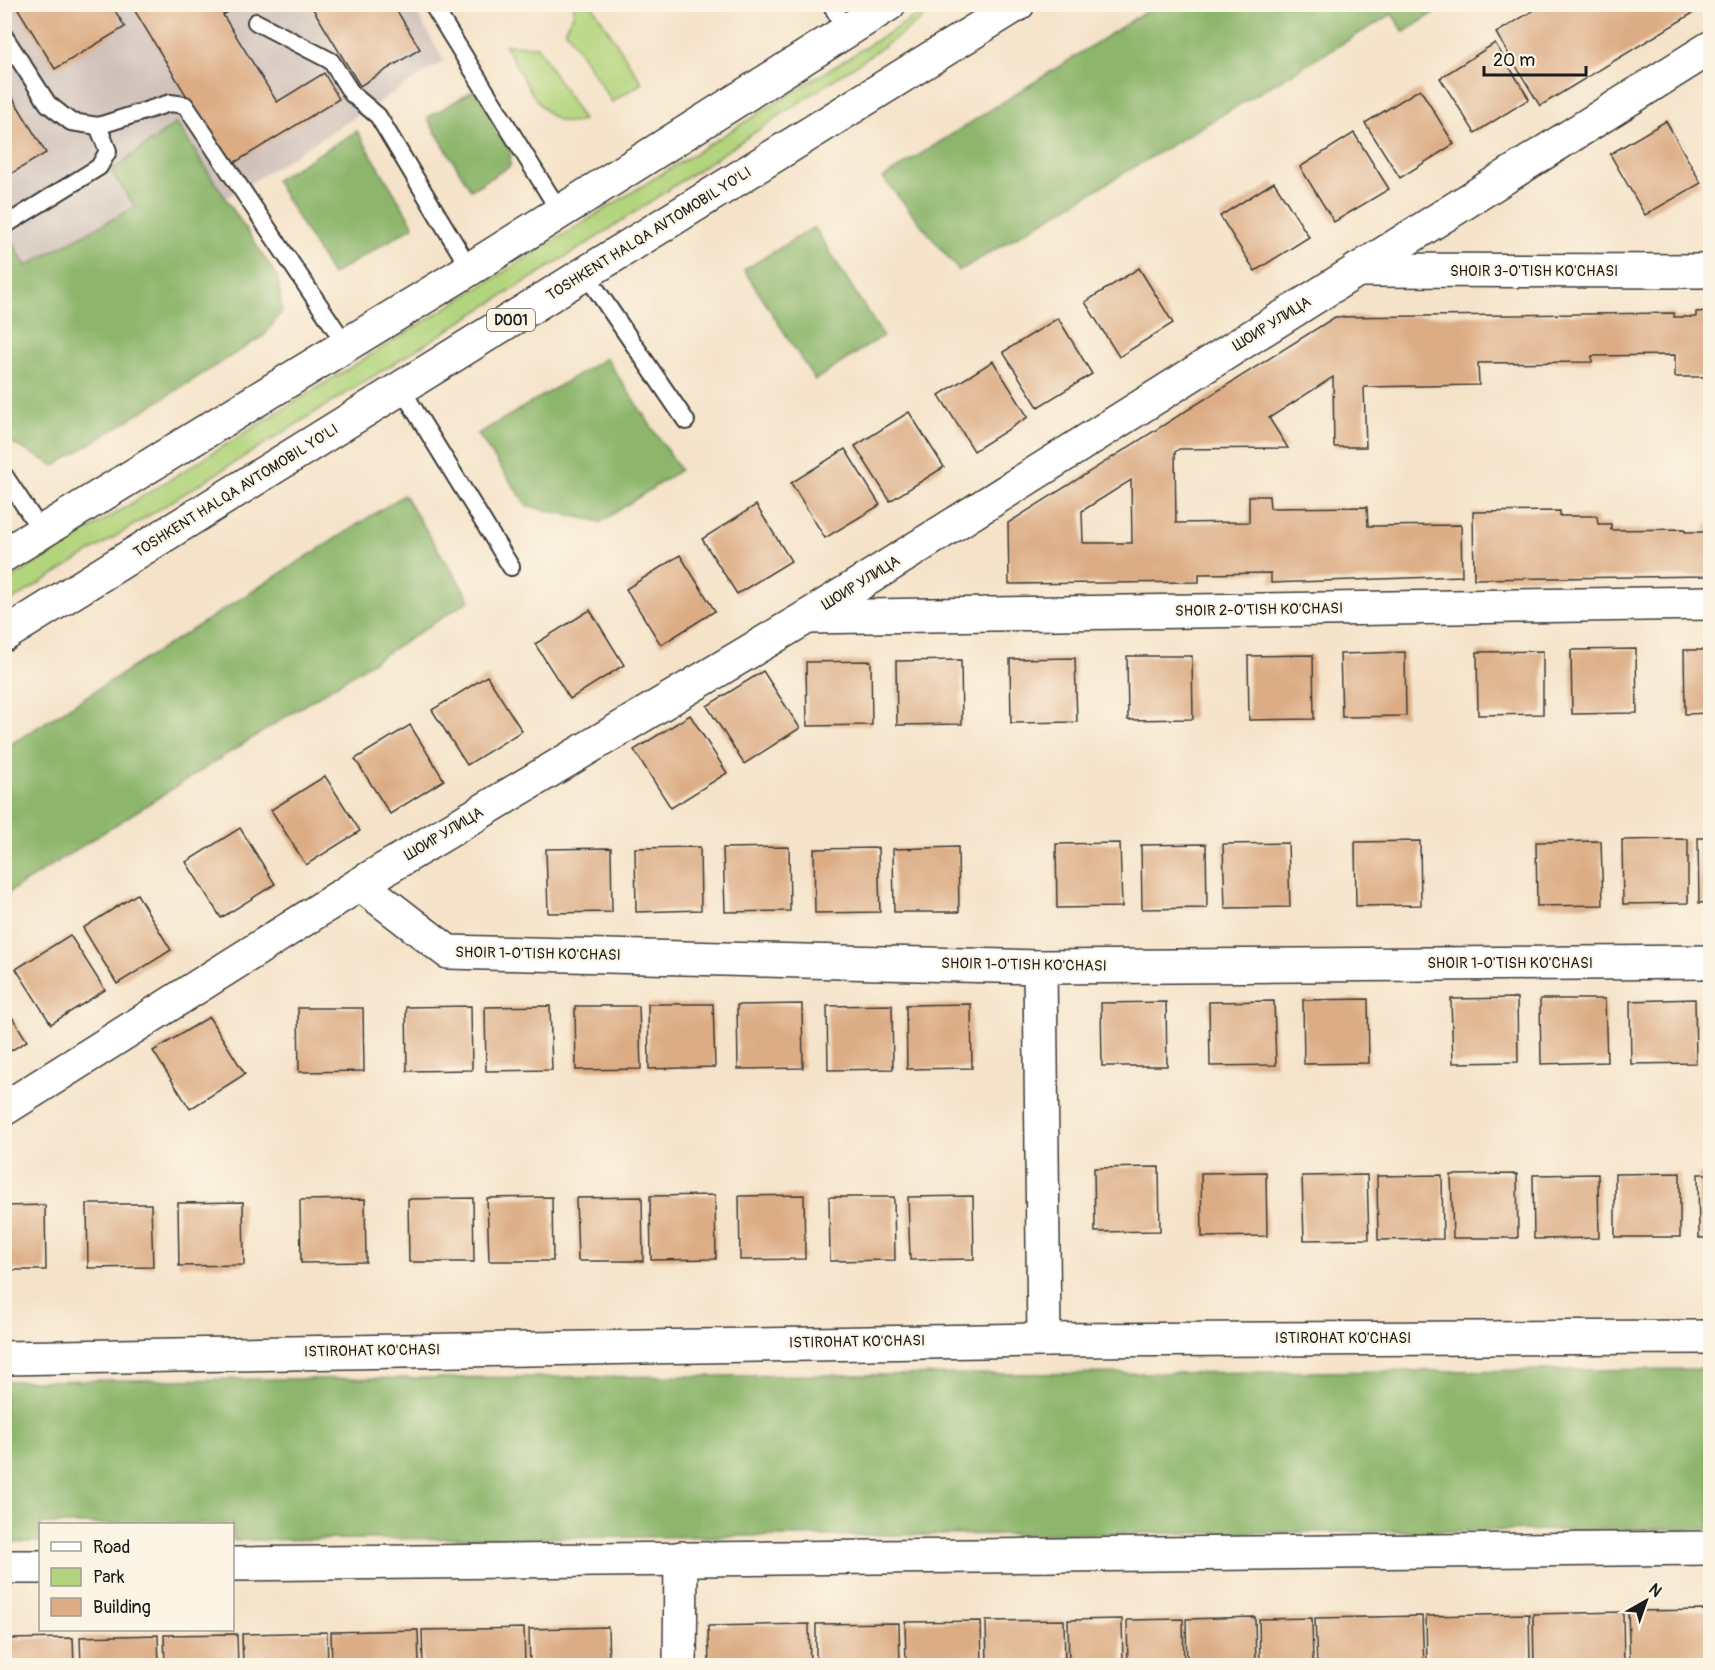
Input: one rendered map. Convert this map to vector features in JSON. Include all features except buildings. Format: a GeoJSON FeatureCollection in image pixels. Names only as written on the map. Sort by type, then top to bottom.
{"type":"FeatureCollection","features":[{"type":"Feature","properties":{"kind":"main road"},"geometry":{"type":"LineString","coordinates":[[4,555],[560,212],[839,18],[889,4]]}},
{"type":"Feature","properties":{"kind":"main road","name":"TOSHKENT HALQA AVTOMOBIL YO'LI"},"geometry":{"type":"LineString","coordinates":[[4,635],[1018,4]]}},
{"type":"Feature","properties":{"kind":"main road","name":"ШОИР УЛИЦА"},"geometry":{"type":"LineString","coordinates":[[4,1109],[360,884],[807,617],[1710,48]]}},
{"type":"Feature","properties":{"kind":"main road","name":"SHOIR 3-O'TISH KO'CHASI"},"geometry":{"type":"LineString","coordinates":[[1357,270],[1710,271]]}},
{"type":"Feature","properties":{"kind":"main road","name":"SHOIR 2-O'TISH KO'CHASI"},"geometry":{"type":"LineString","coordinates":[[807,617],[1710,603]]}},
{"type":"Feature","properties":{"kind":"main road","name":"SHOIR 1-O'TISH KO'CHASI"},"geometry":{"type":"LineString","coordinates":[[360,884],[448,952],[1040,966],[1710,962]]}},
{"type":"Feature","properties":{"kind":"main road"},"geometry":{"type":"LineString","coordinates":[[1040,966],[1044,1340]]}},
{"type":"Feature","properties":{"kind":"main road","name":"ISTIROHAT KO'CHASI"},"geometry":{"type":"LineString","coordinates":[[4,1358],[1044,1340],[1710,1337]]}},
{"type":"Feature","properties":{"kind":"main road"},"geometry":{"type":"LineString","coordinates":[[234,1564],[1710,1548]]}},
{"type":"Feature","properties":{"kind":"main road"},"geometry":{"type":"LineString","coordinates":[[681,1558],[681,1665]]}},
{"type":"Feature","properties":{"kind":"main road"},"geometry":{"type":"LineString","coordinates":[[4,1567],[39,1567]]}},
{"type":"Feature","properties":{"kind":"lane"},"geometry":{"type":"LineString","coordinates":[[432,4],[560,212]]}},
{"type":"Feature","properties":{"kind":"lane"},"geometry":{"type":"LineString","coordinates":[[256,22],[331,61],[352,94],[378,116],[470,269]]}},
{"type":"Feature","properties":{"kind":"lane"},"geometry":{"type":"LineString","coordinates":[[4,36],[48,104],[71,122],[98,126],[170,103],[185,105],[346,345]]}},
{"type":"Feature","properties":{"kind":"lane"},"geometry":{"type":"LineString","coordinates":[[7,224],[99,167],[108,151],[98,126]]}},
{"type":"Feature","properties":{"kind":"lane"},"geometry":{"type":"LineString","coordinates":[[585,273],[686,421]]}},
{"type":"Feature","properties":{"kind":"lane"},"geometry":{"type":"LineString","coordinates":[[401,388],[511,567]]}},
{"type":"Feature","properties":{"kind":"lane"},"geometry":{"type":"LineString","coordinates":[[4,475],[42,532]]}},
{"type":"Feature","properties":{"kind":"shaded area"},"geometry":{"type":"Polygon","coordinates":[[[5,5],[412,5],[444,61],[236,192],[5,323],[5,5]]]}},
{"type":"Feature","properties":{"kind":"green space"},"geometry":{"type":"Polygon","coordinates":[[[935,4],[941,5],[889,43],[591,241],[5,605],[5,582],[935,4]]]}},
{"type":"Feature","properties":{"kind":"green space"},"geometry":{"type":"Polygon","coordinates":[[[574,5],[592,5],[642,83],[612,102],[565,29],[573,15],[574,5]]]}},
{"type":"Feature","properties":{"kind":"green space"},"geometry":{"type":"Polygon","coordinates":[[[1156,5],[1447,5],[1404,32],[1392,14],[959,271],[883,178],[1156,5]]]}},
{"type":"Feature","properties":{"kind":"green space"},"geometry":{"type":"Polygon","coordinates":[[[505,45],[537,46],[583,120],[569,123],[557,120],[546,111],[527,85],[505,45]]]}},
{"type":"Feature","properties":{"kind":"green space"},"geometry":{"type":"Polygon","coordinates":[[[476,89],[511,147],[510,166],[471,190],[427,118],[476,89]]]}},
{"type":"Feature","properties":{"kind":"green space"},"geometry":{"type":"Polygon","coordinates":[[[176,123],[278,278],[282,311],[265,335],[55,466],[10,442],[5,432],[5,241],[10,238],[26,266],[135,207],[111,171],[176,123]]]}},
{"type":"Feature","properties":{"kind":"green space"},"geometry":{"type":"Polygon","coordinates":[[[357,131],[414,226],[332,275],[275,180],[357,131]]]}},
{"type":"Feature","properties":{"kind":"green space"},"geometry":{"type":"Polygon","coordinates":[[[814,227],[883,336],[815,380],[744,270],[814,227]]]}},
{"type":"Feature","properties":{"kind":"green space"},"geometry":{"type":"Polygon","coordinates":[[[606,358],[680,470],[601,522],[527,506],[478,434],[606,358]]]}},
{"type":"Feature","properties":{"kind":"green space"},"geometry":{"type":"Polygon","coordinates":[[[404,495],[470,600],[5,895],[5,748],[404,495]]]}},
{"type":"Feature","properties":{"kind":"green space"},"geometry":{"type":"Polygon","coordinates":[[[1710,1369],[1710,1529],[234,1540],[234,1523],[39,1523],[39,1542],[5,1542],[5,1381],[1710,1369]]]}}]}
